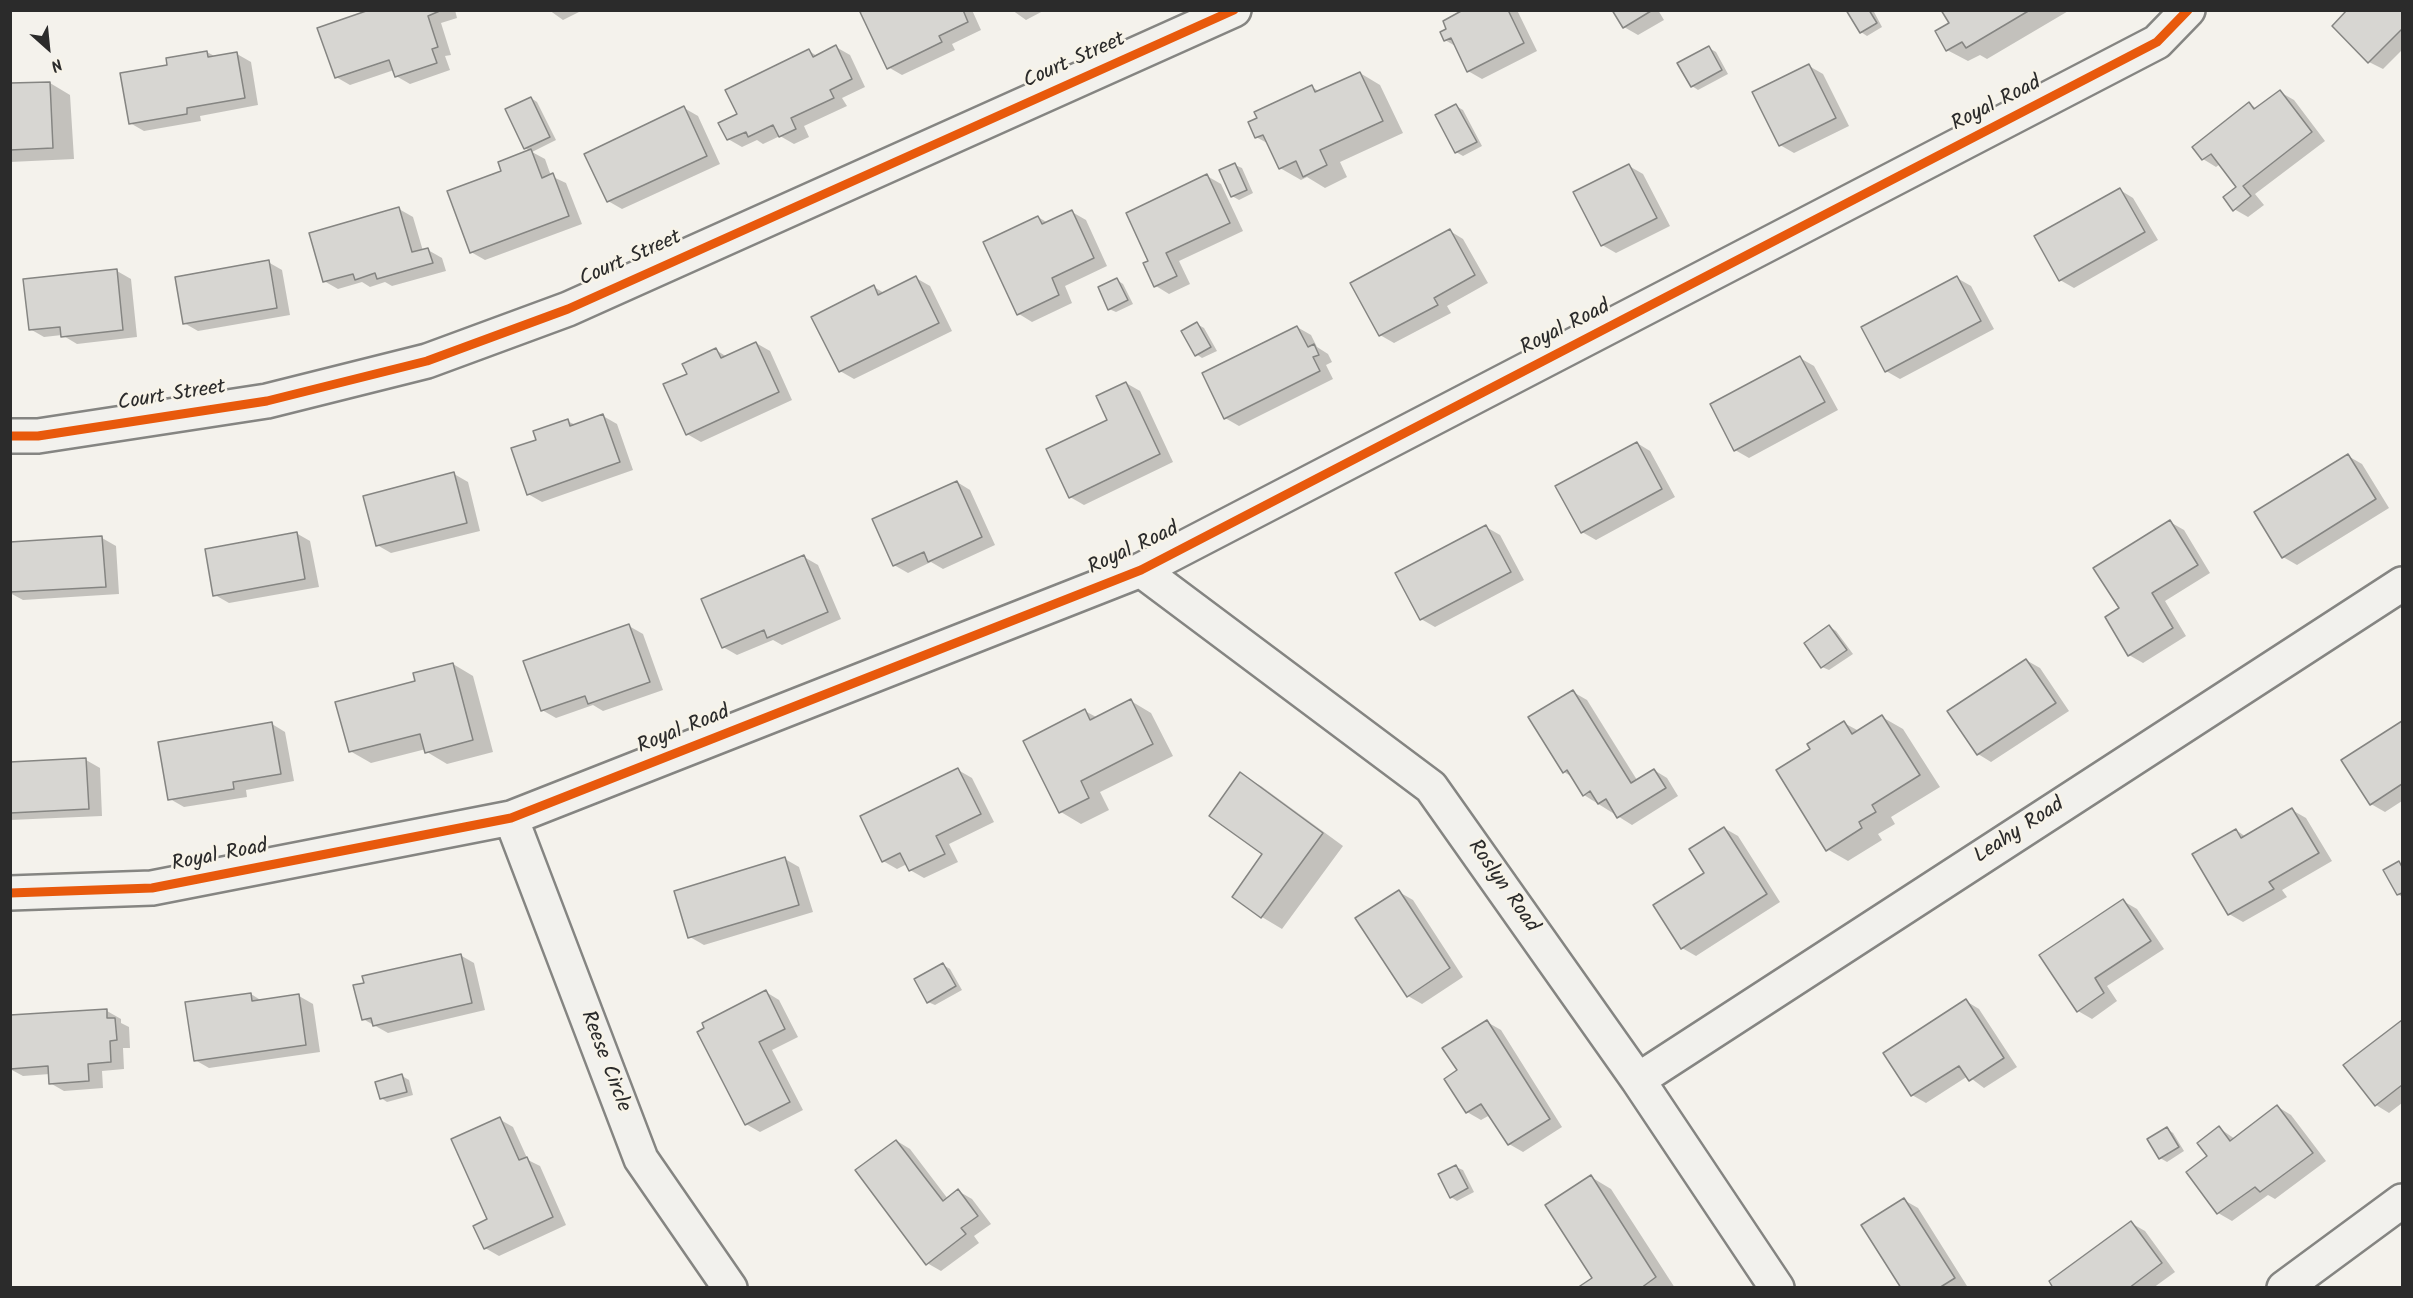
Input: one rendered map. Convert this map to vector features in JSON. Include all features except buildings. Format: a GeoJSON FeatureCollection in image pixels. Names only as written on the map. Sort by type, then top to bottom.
{"type":"FeatureCollection","features":[{"type":"Feature","properties":{"kind":"street","name":"Court Street"},"geometry":{"type":"LineString","coordinates":[[10,436],[38,436],[267,401],[427,361],[568,309],[1234,10]]}},
{"type":"Feature","properties":{"kind":"street","name":"Royal Road"},"geometry":{"type":"LineString","coordinates":[[10,893],[152,888],[511,819],[1141,570],[2157,42],[2188,10]]}},
{"type":"Feature","properties":{"kind":"street","name":"Roslyn Road"},"geometry":{"type":"LineString","coordinates":[[1141,570],[1431,787],[1638,1080],[1777,1287]]}},
{"type":"Feature","properties":{"kind":"street","name":"Leahy Road"},"geometry":{"type":"LineString","coordinates":[[1638,1080],[2403,584]]}},
{"type":"Feature","properties":{"kind":"street","name":"Reese Circle"},"geometry":{"type":"LineString","coordinates":[[511,819],[641,1159],[730,1287]]}},
{"type":"Feature","properties":{"kind":"street"},"geometry":{"type":"LineString","coordinates":[[2284,1287],[2403,1201]]}},
{"type":"Feature","properties":{"kind":"cycle path"},"geometry":{"type":"LineString","coordinates":[[10,436],[38,436],[267,401],[427,361],[568,309],[1234,10]]}},
{"type":"Feature","properties":{"kind":"cycle path"},"geometry":{"type":"LineString","coordinates":[[10,893],[152,888],[511,818],[1141,570],[2157,42],[2188,10]]}}]}
